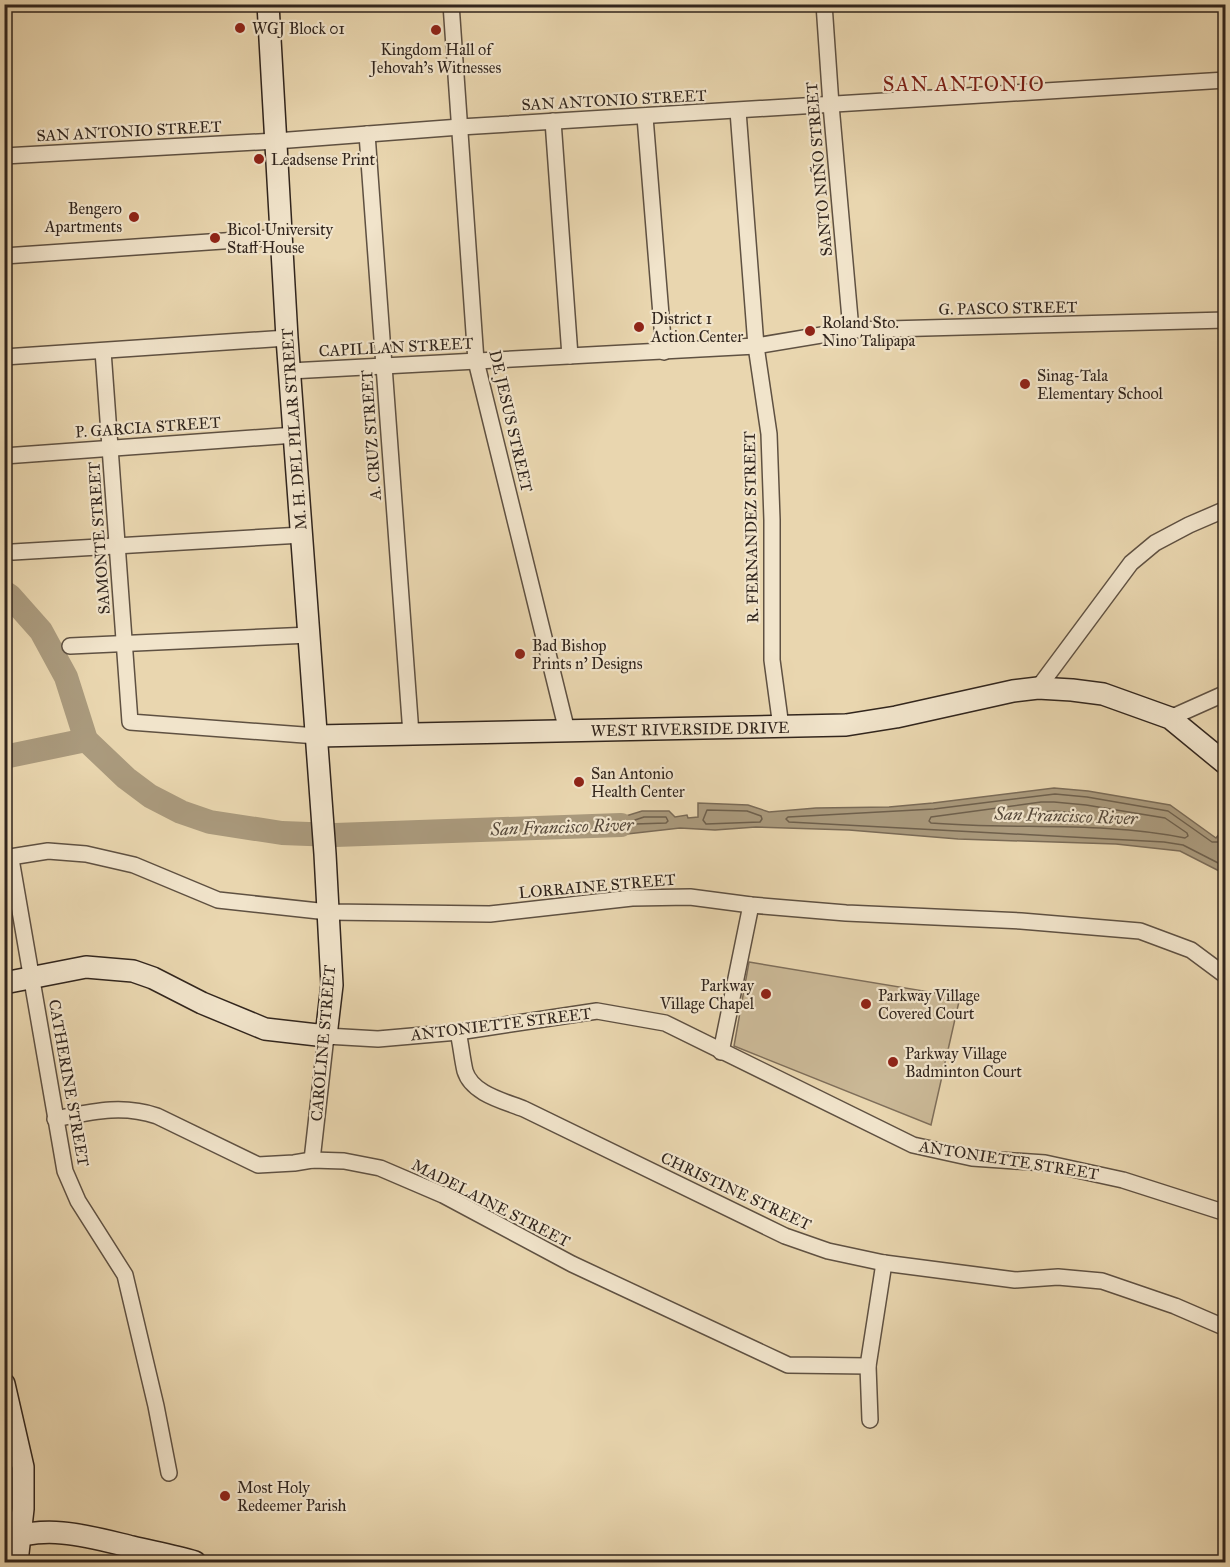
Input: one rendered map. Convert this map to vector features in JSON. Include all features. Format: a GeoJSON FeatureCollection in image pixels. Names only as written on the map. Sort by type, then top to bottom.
{"type":"FeatureCollection","features":[{"type":"Feature","properties":{"kind":"street","name":"M. H. DEL PILAR STREET"},"geometry":{"type":"LineString","coordinates":[[268,4],[287,338],[325,854]]}},
{"type":"Feature","properties":{"kind":"street","name":"DE JESUS STREET"},"geometry":{"type":"LineString","coordinates":[[451,4],[476,361],[567,731]]}},
{"type":"Feature","properties":{"kind":"street","name":"SANTO NIÑO STREET"},"geometry":{"type":"LineString","coordinates":[[824,4],[851,330]]}},
{"type":"Feature","properties":{"kind":"street","name":"SAN ANTONIO STREET"},"geometry":{"type":"LineString","coordinates":[[4,156],[276,141],[553,121],[1226,80]]}},
{"type":"Feature","properties":{"kind":"street","name":"R. FERNANDEZ STREET"},"geometry":{"type":"LineString","coordinates":[[738,111],[756,346],[769,434],[772,520],[772,660],[781,728]]}},
{"type":"Feature","properties":{"kind":"street"},"geometry":{"type":"LineString","coordinates":[[645,117],[664,352]]}},
{"type":"Feature","properties":{"kind":"street"},"geometry":{"type":"LineString","coordinates":[[553,121],[570,356]]}},
{"type":"Feature","properties":{"kind":"street","name":"A. CRUZ STREET"},"geometry":{"type":"LineString","coordinates":[[367,134],[411,734]]}},
{"type":"Feature","properties":{"kind":"street"},"geometry":{"type":"LineString","coordinates":[[4,256],[282,237]]}},
{"type":"Feature","properties":{"kind":"street","name":"G. PASCO STREET"},"geometry":{"type":"LineString","coordinates":[[756,346],[851,330],[1226,320]]}},
{"type":"Feature","properties":{"kind":"street"},"geometry":{"type":"LineString","coordinates":[[4,357],[287,338]]}},
{"type":"Feature","properties":{"kind":"street","name":"CAPILLAN STREET"},"geometry":{"type":"LineString","coordinates":[[290,371],[756,346]]}},
{"type":"Feature","properties":{"kind":"street","name":"SAMONTE STREET"},"geometry":{"type":"LineString","coordinates":[[103,351],[130,722]]}},
{"type":"Feature","properties":{"kind":"street","name":"P. GARCIA STREET"},"geometry":{"type":"LineString","coordinates":[[4,456],[295,435]]}},
{"type":"Feature","properties":{"kind":"street"},"geometry":{"type":"LineString","coordinates":[[1038,688],[1101,600],[1131,563],[1155,543],[1226,509]]}},
{"type":"Feature","properties":{"kind":"street"},"geometry":{"type":"LineString","coordinates":[[13,552],[302,535]]}},
{"type":"Feature","properties":{"kind":"street"},"geometry":{"type":"LineString","coordinates":[[70,646],[310,635]]}},
{"type":"Feature","properties":{"kind":"street","name":"WEST RIVERSIDE DRIVE"},"geometry":{"type":"LineString","coordinates":[[130,722],[317,736],[781,728],[846,725],[1038,688],[1103,694],[1170,718],[1226,764]]}},
{"type":"Feature","properties":{"kind":"street"},"geometry":{"type":"LineString","coordinates":[[1170,718],[1226,693]]}},
{"type":"Feature","properties":{"kind":"street","name":"LORRAINE STREET"},"geometry":{"type":"LineString","coordinates":[[8,859],[48,851],[86,854],[134,865],[218,900],[328,912],[490,914],[632,898],[690,897],[846,913],[1021,921],[1140,931],[1191,950],[1226,976]]}},
{"type":"Feature","properties":{"kind":"street","name":"CAROLINE STREET"},"geometry":{"type":"LineString","coordinates":[[312,1160],[332,985],[325,854]]}},
{"type":"Feature","properties":{"kind":"street","name":"CATHERINE STREET"},"geometry":{"type":"LineString","coordinates":[[8,859],[32,978],[65,1171],[78,1201],[125,1275],[156,1406],[169,1473]]}},
{"type":"Feature","properties":{"kind":"street"},"geometry":{"type":"LineString","coordinates":[[721,1052],[751,905]]}},
{"type":"Feature","properties":{"kind":"street","name":"ANTONIETTE STREET"},"geometry":{"type":"LineString","coordinates":[[4,983],[86,967],[133,971],[265,1029],[326,1036],[378,1039],[458,1032],[597,1011],[665,1023],[913,1145],[972,1158],[1045,1163],[1123,1180],[1226,1213]]}},
{"type":"Feature","properties":{"kind":"street","name":"CHRISTINE STREET"},"geometry":{"type":"LineString","coordinates":[[458,1032],[466,1073],[475,1086],[487,1094],[524,1109],[785,1236],[828,1251],[884,1263],[1015,1280],[1058,1278],[1102,1281],[1175,1306],[1226,1328]]}},
{"type":"Feature","properties":{"kind":"street","name":"MADELAINE STREET"},"geometry":{"type":"LineString","coordinates":[[55,1119],[103,1110],[142,1111],[258,1165],[312,1160],[344,1161],[380,1168],[443,1195],[572,1264],[788,1365],[868,1366]]}},
{"type":"Feature","properties":{"kind":"street"},"geometry":{"type":"LineString","coordinates":[[870,1420],[868,1366],[884,1263]]}},
{"type":"Feature","properties":{"kind":"street"},"geometry":{"type":"LineString","coordinates":[[4,1384],[23,1467],[23,1509],[13,1539],[17,1563]]}},
{"type":"Feature","properties":{"kind":"street"},"geometry":{"type":"LineString","coordinates":[[13,1539],[55,1532],[85,1536],[195,1563]]}},
{"type":"Feature","properties":{"kind":"shaded area"},"geometry":{"type":"Polygon","coordinates":[[[749,962],[960,997],[931,1125],[734,1046],[749,962]]]}},
{"type":"Feature","properties":{"kind":"water"},"geometry":{"type":"Polygon","coordinates":[[[1054,788],[1088,791],[1170,805],[1216,838],[1220,833],[1225,838],[1225,874],[1180,851],[1116,844],[958,839],[849,830],[756,827],[715,830],[680,828],[627,834],[589,833],[590,824],[642,811],[669,811],[675,817],[687,815],[688,818],[698,817],[698,803],[748,805],[769,812],[816,808],[889,807],[1054,788]]]}},
{"type":"Feature","properties":{"kind":"waterway","name":"San Francisco River"},"geometry":{"type":"LineString","coordinates":[[4,592],[41,631],[66,677],[86,740],[126,778],[150,796],[181,812],[210,822],[282,833],[335,835],[621,825]]}},
{"type":"Feature","properties":{"kind":"waterway"},"geometry":{"type":"LineString","coordinates":[[4,757],[86,740]]}},
{"type":"Feature","properties":{"kind":"place","name":"WGJ Block 01"},"geometry":{"type":"Point","coordinates":[240,28]}},
{"type":"Feature","properties":{"kind":"place","name":"Kingdom Hall of Jehovah's Witnesses"},"geometry":{"type":"Point","coordinates":[436,30]}},
{"type":"Feature","properties":{"kind":"place","name":"Leadsense Print"},"geometry":{"type":"Point","coordinates":[259,159]}},
{"type":"Feature","properties":{"kind":"place","name":"Bengero Apartments"},"geometry":{"type":"Point","coordinates":[134,217]}},
{"type":"Feature","properties":{"kind":"place","name":"Bicol University Staff House"},"geometry":{"type":"Point","coordinates":[215,238]}},
{"type":"Feature","properties":{"kind":"place","name":"District 1 Action Center"},"geometry":{"type":"Point","coordinates":[639,327]}},
{"type":"Feature","properties":{"kind":"place","name":"Roland Sto. Nino Talipapa"},"geometry":{"type":"Point","coordinates":[810,331]}},
{"type":"Feature","properties":{"kind":"place","name":"Sinag-Tala Elementary School"},"geometry":{"type":"Point","coordinates":[1025,384]}},
{"type":"Feature","properties":{"kind":"place","name":"Bad Bishop Prints n' Designs"},"geometry":{"type":"Point","coordinates":[520,654]}},
{"type":"Feature","properties":{"kind":"place","name":"San Antonio Health Center"},"geometry":{"type":"Point","coordinates":[579,782]}},
{"type":"Feature","properties":{"kind":"place","name":"Parkway Village Chapel"},"geometry":{"type":"Point","coordinates":[766,994]}},
{"type":"Feature","properties":{"kind":"place","name":"Parkway Village Covered Court"},"geometry":{"type":"Point","coordinates":[866,1004]}},
{"type":"Feature","properties":{"kind":"place","name":"Parkway Village Badminton Court"},"geometry":{"type":"Point","coordinates":[893,1062]}},
{"type":"Feature","properties":{"kind":"place","name":"Most Holy Redeemer Parish"},"geometry":{"type":"Point","coordinates":[225,1496]}},
{"type":"Feature","properties":{"kind":"district","name":"SAN ANTONIO"},"geometry":{"type":"Point","coordinates":[964,84]}}]}
